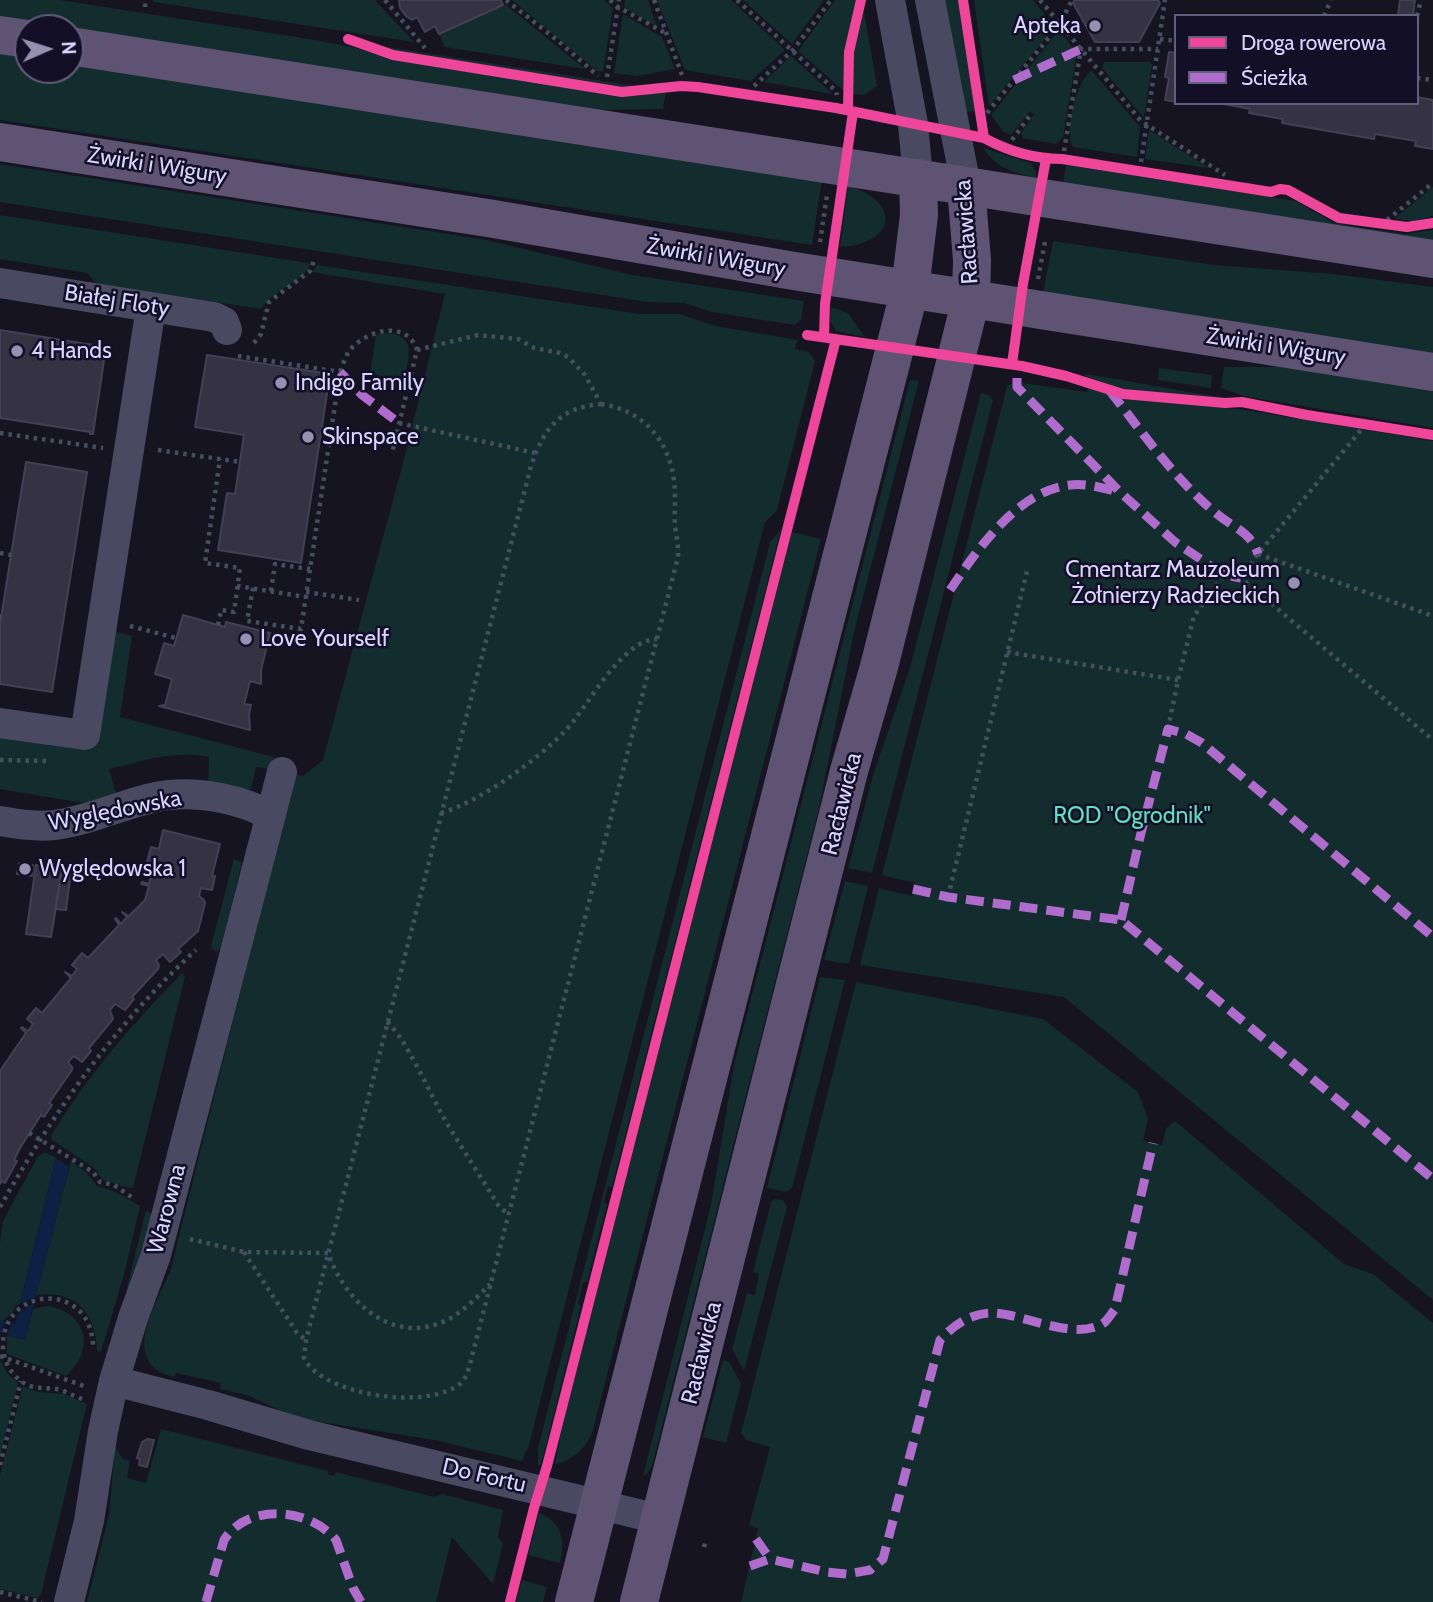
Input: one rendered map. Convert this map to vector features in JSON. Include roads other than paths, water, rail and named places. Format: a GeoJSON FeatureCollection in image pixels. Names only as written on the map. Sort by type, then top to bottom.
{"type":"FeatureCollection","features":[{"type":"Feature","properties":{"kind":"main road"},"geometry":{"type":"LineString","coordinates":[[84,48],[1433,259]]}},
{"type":"Feature","properties":{"kind":"main road","name":"Żwirki i Wigury"},"geometry":{"type":"LineString","coordinates":[[0,142],[480,216],[794,271],[1433,372]]}},
{"type":"Feature","properties":{"kind":"main road","name":"Racławicka"},"geometry":{"type":"LineString","coordinates":[[574,1602],[911,289],[919,215],[918,178]]}},
{"type":"Feature","properties":{"kind":"main road","name":"Racławicka"},"geometry":{"type":"LineString","coordinates":[[639,1602],[849,771],[883,653],[971,299],[972,260],[965,186]]}},
{"type":"Feature","properties":{"kind":"street","name":"Racławicka"},"geometry":{"type":"LineString","coordinates":[[890,0],[913,124],[918,178]]}},
{"type":"Feature","properties":{"kind":"street","name":"Racławicka"},"geometry":{"type":"LineString","coordinates":[[930,0],[965,186]]}},
{"type":"Feature","properties":{"kind":"street","name":"Białej Floty"},"geometry":{"type":"LineString","coordinates":[[0,283],[214,317],[224,322],[240,348]]}},
{"type":"Feature","properties":{"kind":"street"},"geometry":{"type":"LineString","coordinates":[[0,723],[85,736],[110,622],[151,307]]}},
{"type":"Feature","properties":{"kind":"street","name":"Warowna"},"geometry":{"type":"LineString","coordinates":[[69,1602],[89,1521],[109,1387],[156,1255],[282,772]]}},
{"type":"Feature","properties":{"kind":"street","name":"Wyględowska"},"geometry":{"type":"LineString","coordinates":[[0,821],[26,825],[57,825],[169,795],[223,799],[258,809],[269,816]]}},
{"type":"Feature","properties":{"kind":"street","name":"Do Fortu"},"geometry":{"type":"LineString","coordinates":[[109,1387],[208,1405],[309,1435],[659,1519]]}},
{"type":"Feature","properties":{"kind":"water"},"geometry":{"type":"Polygon","coordinates":[[[56,1158],[69,1167],[25,1340],[0,1333],[0,1320],[15,1324],[56,1158]]]}},
{"type":"Feature","properties":{"kind":"place","name":"Apteka"},"geometry":{"type":"Point","coordinates":[1095,26]}},
{"type":"Feature","properties":{"kind":"place","name":"4 Hands"},"geometry":{"type":"Point","coordinates":[17,351]}},
{"type":"Feature","properties":{"kind":"place","name":"Indigo Family"},"geometry":{"type":"Point","coordinates":[281,383]}},
{"type":"Feature","properties":{"kind":"place","name":"Skinspace"},"geometry":{"type":"Point","coordinates":[308,437]}},
{"type":"Feature","properties":{"kind":"place","name":"Cmentarz Mauzoleum Żołnierzy Radzieckich"},"geometry":{"type":"Point","coordinates":[1294,583]}},
{"type":"Feature","properties":{"kind":"place","name":"Love Yourself"},"geometry":{"type":"Point","coordinates":[246,639]}},
{"type":"Feature","properties":{"kind":"place","name":"Wyględowska 1"},"geometry":{"type":"Point","coordinates":[25,869]}},
{"type":"Feature","properties":{"kind":"park label","name":"ROD \"Ogrodnik\""},"geometry":{"type":"Point","coordinates":[1132,816]}}]}
